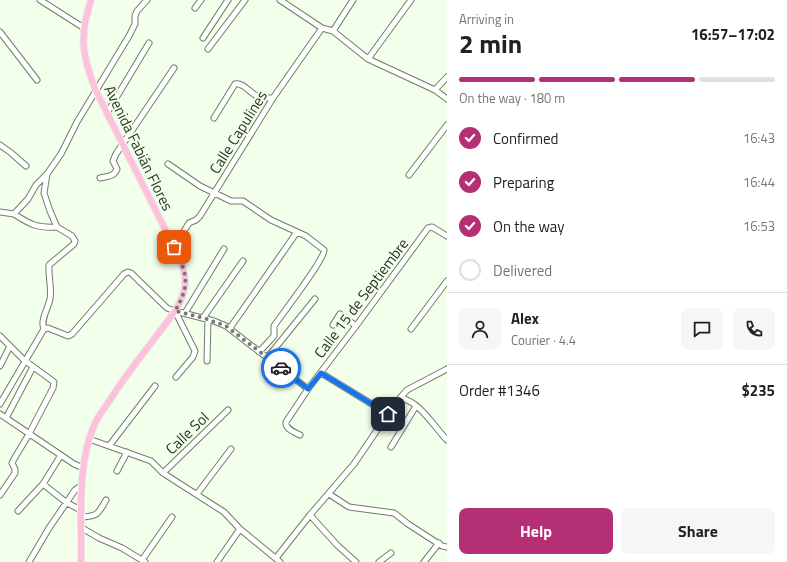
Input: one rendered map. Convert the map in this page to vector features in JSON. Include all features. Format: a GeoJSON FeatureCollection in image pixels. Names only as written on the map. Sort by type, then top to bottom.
{"type":"FeatureCollection","features":[{"type":"Feature","properties":{"kind":"main road","name":"Avenida Fabián Flores"},"geometry":{"type":"LineString","coordinates":[[81,562],[81,486],[89,439],[96,421],[116,390],[175,311],[182,299],[186,280],[180,259],[88,72],[84,56],[84,28],[86,13],[91,0]]}},
{"type":"Feature","properties":{"kind":"street"},"geometry":{"type":"LineString","coordinates":[[40,0],[84,28]]}},
{"type":"Feature","properties":{"kind":"street"},"geometry":{"type":"LineString","coordinates":[[14,214],[28,199],[36,185],[47,174],[61,154],[77,122],[129,36],[135,24],[135,16],[137,11],[147,0]]}},
{"type":"Feature","properties":{"kind":"street"},"geometry":{"type":"LineString","coordinates":[[196,8],[201,0]]}},
{"type":"Feature","properties":{"kind":"street"},"geometry":{"type":"LineString","coordinates":[[203,38],[228,0]]}},
{"type":"Feature","properties":{"kind":"street"},"geometry":{"type":"LineString","coordinates":[[208,49],[246,0]]}},
{"type":"Feature","properties":{"kind":"street"},"geometry":{"type":"LineString","coordinates":[[280,0],[322,28],[334,31],[368,59],[435,90],[447,99]]}},
{"type":"Feature","properties":{"kind":"street"},"geometry":{"type":"LineString","coordinates":[[334,31],[353,0]]}},
{"type":"Feature","properties":{"kind":"street"},"geometry":{"type":"LineString","coordinates":[[368,59],[411,0]]}},
{"type":"Feature","properties":{"kind":"street","name":"Calle Capulines"},"geometry":{"type":"LineString","coordinates":[[174,247],[189,223],[196,220],[200,216],[273,98],[322,28]]}},
{"type":"Feature","properties":{"kind":"street"},"geometry":{"type":"LineString","coordinates":[[0,32],[37,80]]}},
{"type":"Feature","properties":{"kind":"street"},"geometry":{"type":"LineString","coordinates":[[107,113],[149,43]]}},
{"type":"Feature","properties":{"kind":"street"},"geometry":{"type":"LineString","coordinates":[[100,178],[112,176],[115,173],[116,169],[113,161],[174,68]]}},
{"type":"Feature","properties":{"kind":"street"},"geometry":{"type":"LineString","coordinates":[[435,90],[447,77]]}},
{"type":"Feature","properties":{"kind":"street"},"geometry":{"type":"LineString","coordinates":[[214,118],[235,84],[238,83],[262,98],[273,98]]}},
{"type":"Feature","properties":{"kind":"street"},"geometry":{"type":"LineString","coordinates":[[410,175],[447,125]]}},
{"type":"Feature","properties":{"kind":"street"},"geometry":{"type":"LineString","coordinates":[[0,145],[26,166]]}},
{"type":"Feature","properties":{"kind":"street"},"geometry":{"type":"LineString","coordinates":[[168,164],[200,186],[231,202],[243,201],[271,220],[306,236],[324,250],[324,254],[274,326],[274,336],[259,352]]}},
{"type":"Feature","properties":{"kind":"street"},"geometry":{"type":"LineString","coordinates":[[44,329],[42,325],[50,298],[49,265],[74,244],[75,241],[74,238],[57,227],[50,211],[44,194],[47,174]]}},
{"type":"Feature","properties":{"kind":"street"},"geometry":{"type":"LineString","coordinates":[[0,212],[14,214],[30,224],[43,228],[57,227]]}},
{"type":"Feature","properties":{"kind":"street","name":"Calle 15 de Septiembre"},"geometry":{"type":"LineString","coordinates":[[300,435],[286,427],[286,424],[308,389],[428,228],[432,227],[447,236]]}},
{"type":"Feature","properties":{"kind":"street"},"geometry":{"type":"LineString","coordinates":[[230,328],[297,232]]}},
{"type":"Feature","properties":{"kind":"street"},"geometry":{"type":"LineString","coordinates":[[185,314],[224,248]]}},
{"type":"Feature","properties":{"kind":"street"},"geometry":{"type":"LineString","coordinates":[[208,361],[206,318],[242,261]]}},
{"type":"Feature","properties":{"kind":"street"},"geometry":{"type":"LineString","coordinates":[[44,329],[48,328],[68,336],[72,334],[124,274],[128,272],[131,273],[167,308],[185,314],[206,318],[230,328],[308,389]]}},
{"type":"Feature","properties":{"kind":"street"},"geometry":{"type":"LineString","coordinates":[[411,329],[447,281]]}},
{"type":"Feature","properties":{"kind":"street"},"geometry":{"type":"LineString","coordinates":[[267,358],[315,299]]}},
{"type":"Feature","properties":{"kind":"street"},"geometry":{"type":"LineString","coordinates":[[175,311],[195,351],[193,357],[176,377]]}},
{"type":"Feature","properties":{"kind":"street"},"geometry":{"type":"LineString","coordinates":[[333,325],[340,314],[356,326]]}},
{"type":"Feature","properties":{"kind":"street"},"geometry":{"type":"LineString","coordinates":[[0,404],[24,360],[44,329]]}},
{"type":"Feature","properties":{"kind":"street"},"geometry":{"type":"LineString","coordinates":[[0,336],[24,360],[54,382],[53,388],[12,463],[15,473],[0,495]]}},
{"type":"Feature","properties":{"kind":"street"},"geometry":{"type":"LineString","coordinates":[[0,366],[10,346]]}},
{"type":"Feature","properties":{"kind":"street"},"geometry":{"type":"LineString","coordinates":[[6,418],[33,367]]}},
{"type":"Feature","properties":{"kind":"street"},"geometry":{"type":"LineString","coordinates":[[89,439],[150,461],[163,473],[224,512],[240,529],[278,560],[310,515],[354,464],[388,414],[407,390],[447,369]]}},
{"type":"Feature","properties":{"kind":"street"},"geometry":{"type":"LineString","coordinates":[[321,373],[388,414]]}},
{"type":"Feature","properties":{"kind":"street"},"geometry":{"type":"LineString","coordinates":[[109,446],[155,386]]}},
{"type":"Feature","properties":{"kind":"street"},"geometry":{"type":"LineString","coordinates":[[400,398],[404,398],[416,406],[427,416],[447,440]]}},
{"type":"Feature","properties":{"kind":"street"},"geometry":{"type":"LineString","coordinates":[[391,447],[416,406]]}},
{"type":"Feature","properties":{"kind":"street","name":"Calle Sol"},"geometry":{"type":"LineString","coordinates":[[163,473],[228,410]]}},
{"type":"Feature","properties":{"kind":"street"},"geometry":{"type":"LineString","coordinates":[[0,414],[83,468]]}},
{"type":"Feature","properties":{"kind":"street"},"geometry":{"type":"LineString","coordinates":[[197,494],[231,449]]}},
{"type":"Feature","properties":{"kind":"street"},"geometry":{"type":"LineString","coordinates":[[117,471],[127,452]]}},
{"type":"Feature","properties":{"kind":"street"},"geometry":{"type":"LineString","coordinates":[[18,510],[43,484],[61,455]]}},
{"type":"Feature","properties":{"kind":"street"},"geometry":{"type":"LineString","coordinates":[[43,484],[82,514],[94,516],[98,514],[106,500]]}},
{"type":"Feature","properties":{"kind":"street"},"geometry":{"type":"LineString","coordinates":[[29,562],[49,528],[75,490],[81,486]]}},
{"type":"Feature","properties":{"kind":"street"},"geometry":{"type":"LineString","coordinates":[[329,494],[349,507],[394,513],[442,546],[447,547]]}},
{"type":"Feature","properties":{"kind":"street"},"geometry":{"type":"LineString","coordinates":[[310,515],[337,545],[356,562]]}},
{"type":"Feature","properties":{"kind":"street"},"geometry":{"type":"LineString","coordinates":[[82,528],[99,538],[122,548],[143,561],[172,517]]}},
{"type":"Feature","properties":{"kind":"street"},"geometry":{"type":"LineString","coordinates":[[217,562],[240,529]]}},
{"type":"Feature","properties":{"kind":"street"},"geometry":{"type":"LineString","coordinates":[[424,562],[439,543]]}},
{"type":"Feature","properties":{"kind":"street"},"geometry":{"type":"LineString","coordinates":[[379,562],[391,553]]}},
{"type":"Feature","properties":{"kind":"way so far"},"geometry":{"type":"LineString","coordinates":[[174,247],[185,272],[186,280],[182,299],[175,311],[204,318],[230,328],[281,368]]}},
{"type":"Feature","properties":{"kind":"route"},"geometry":{"type":"LineString","coordinates":[[281,368],[308,389],[321,373],[388,414]]}}]}
